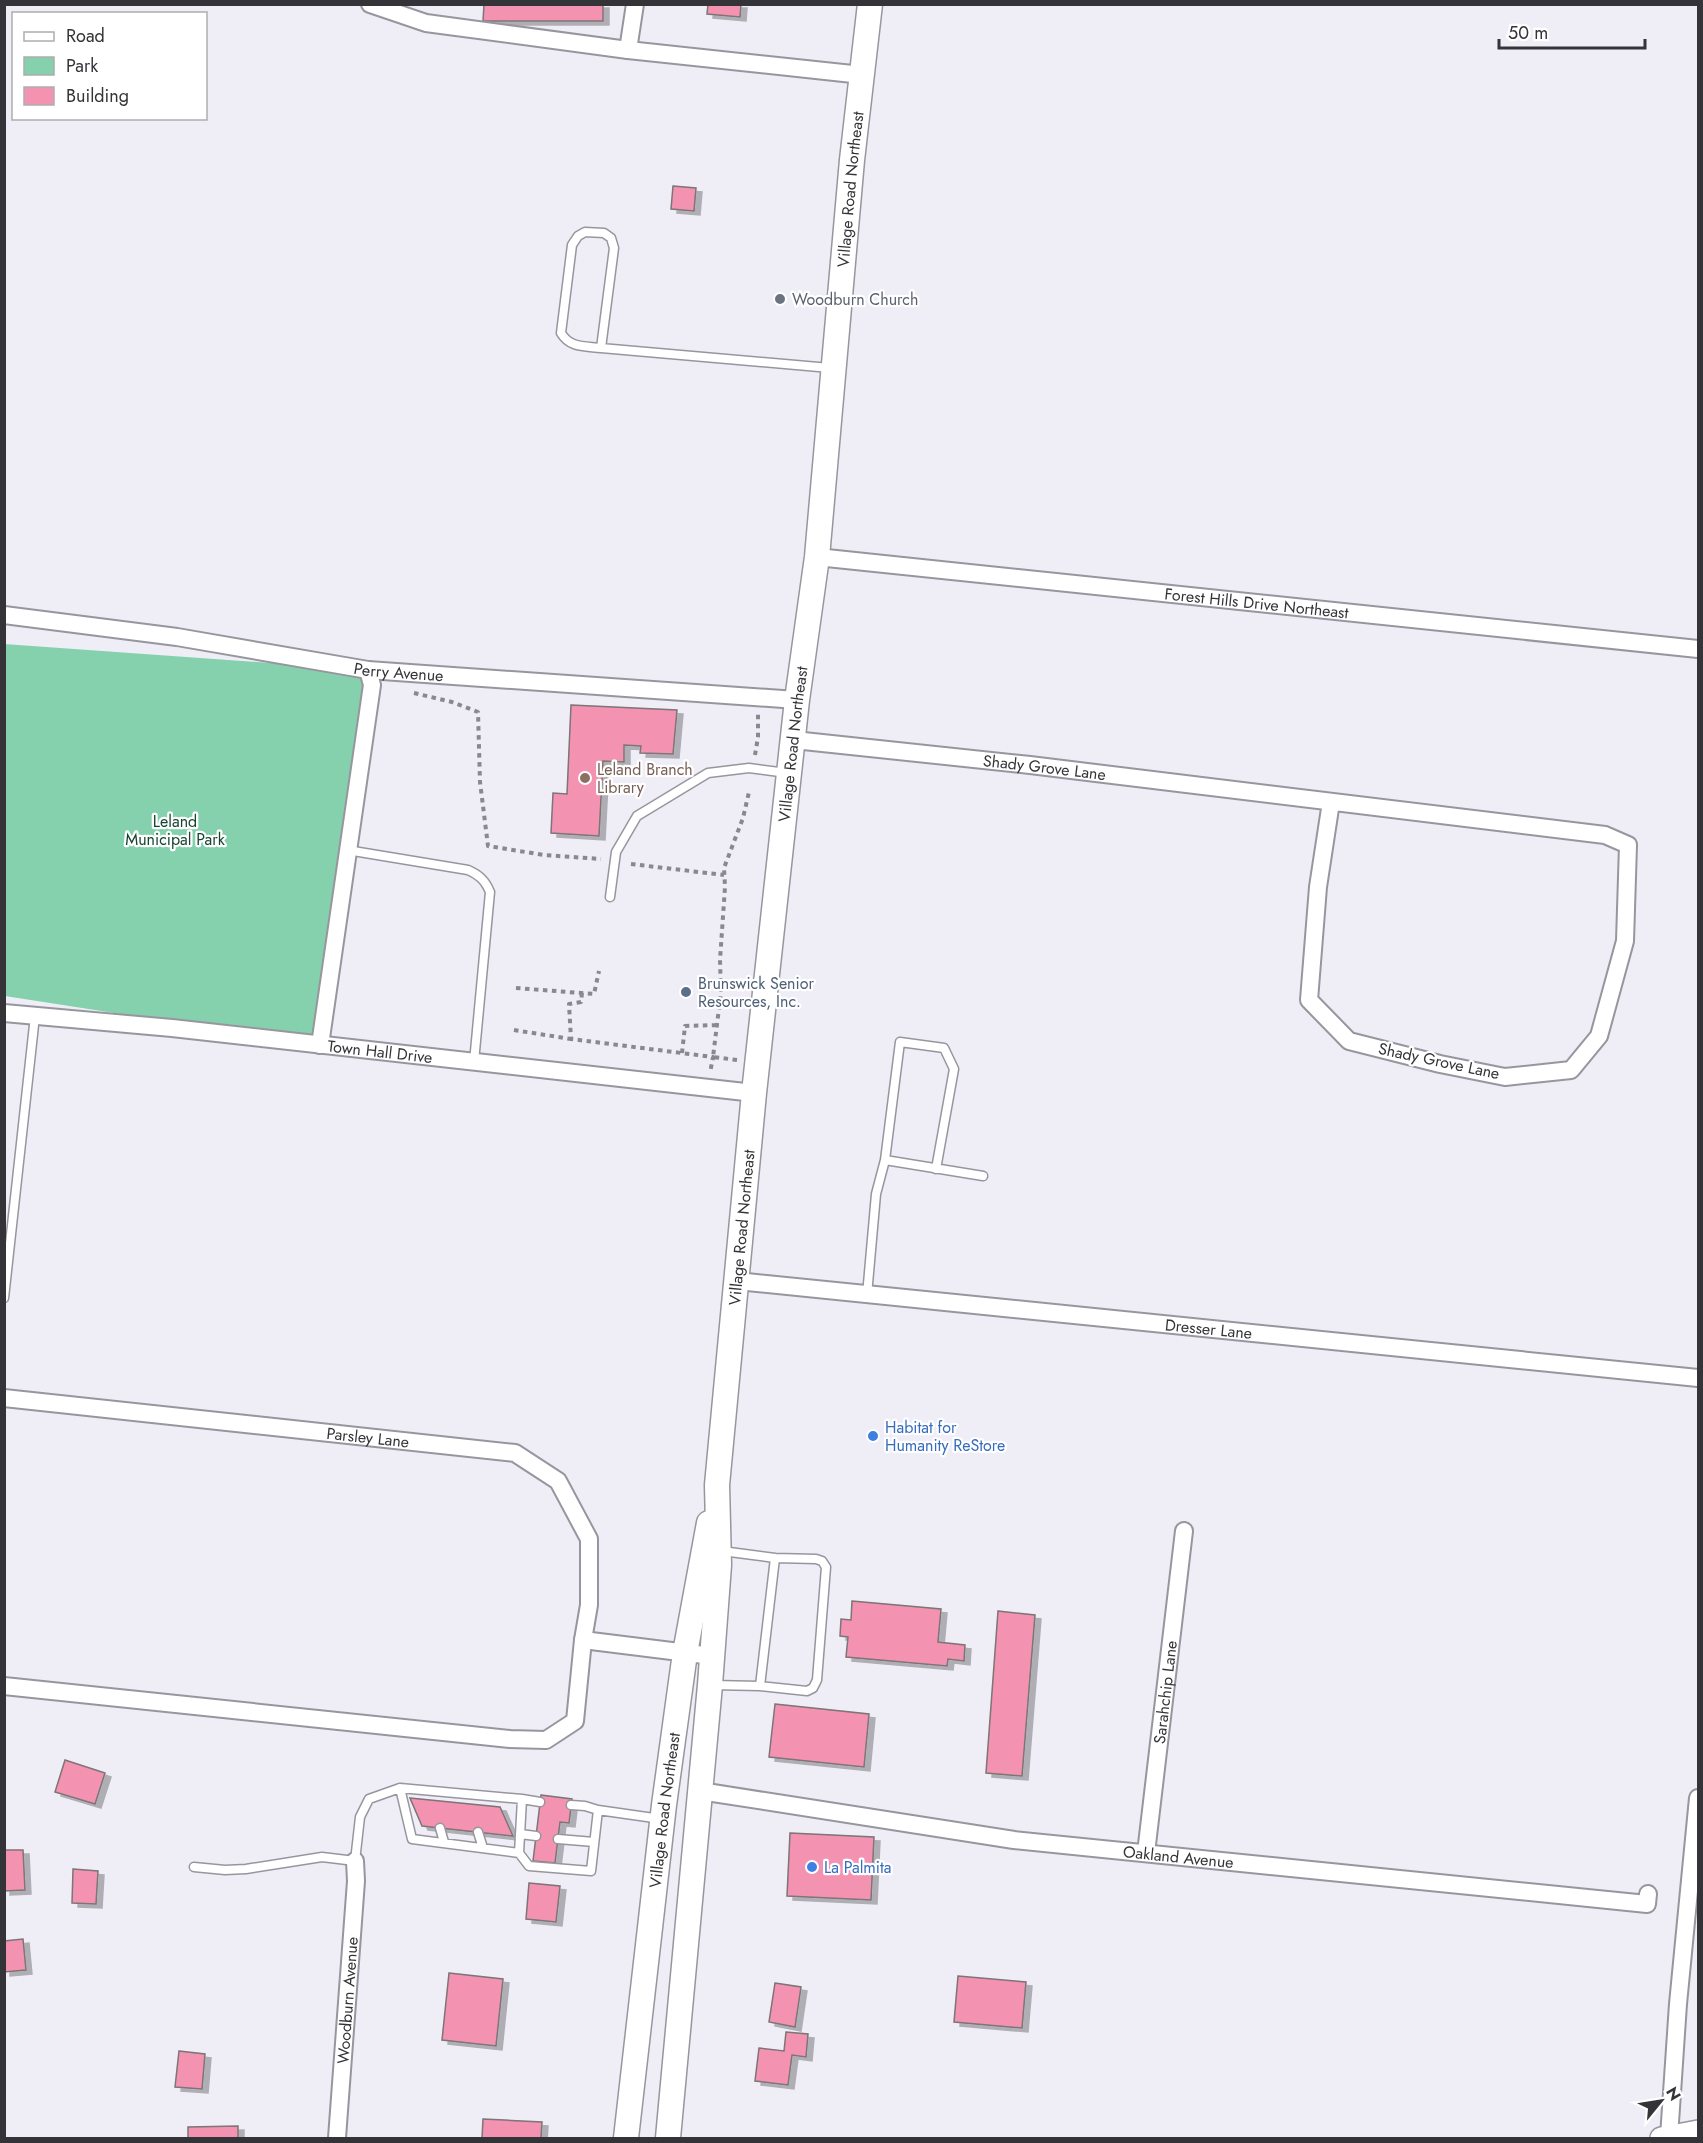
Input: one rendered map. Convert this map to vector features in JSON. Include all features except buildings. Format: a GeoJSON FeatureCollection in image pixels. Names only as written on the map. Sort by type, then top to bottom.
{"type":"FeatureCollection","features":[{"type":"Feature","properties":{"kind":"main road","name":"Village Road Northeast"},"geometry":{"type":"LineString","coordinates":[[626,2139],[663,1819],[685,1653],[717,1485],[754,1093],[794,740],[796,700],[817,557],[852,160],[870,4]]}},
{"type":"Feature","properties":{"kind":"main road","name":"Village Road Northeast"},"geometry":{"type":"LineString","coordinates":[[668,2139],[710,1685],[718,1551],[717,1485]]}},
{"type":"Feature","properties":{"kind":"street"},"geometry":{"type":"LineString","coordinates":[[370,4],[426,23],[628,50],[862,75]]}},
{"type":"Feature","properties":{"kind":"street"},"geometry":{"type":"LineString","coordinates":[[628,50],[635,4]]}},
{"type":"Feature","properties":{"kind":"street","name":"Forest Hills Drive Northeast"},"geometry":{"type":"LineString","coordinates":[[817,557],[1698,649]]}},
{"type":"Feature","properties":{"kind":"street","name":"Perry Avenue"},"geometry":{"type":"LineString","coordinates":[[4,615],[177,637],[368,670],[796,700]]}},
{"type":"Feature","properties":{"kind":"street"},"geometry":{"type":"LineString","coordinates":[[320,1045],[372,685],[368,670]]}},
{"type":"Feature","properties":{"kind":"street","name":"Shady Grove Lane"},"geometry":{"type":"LineString","coordinates":[[794,740],[1030,765],[1331,802],[1605,836],[1628,845],[1625,941],[1599,1036],[1571,1070],[1505,1077],[1440,1064],[1349,1041],[1309,1000],[1318,887],[1331,802]]}},
{"type":"Feature","properties":{"kind":"street","name":"Town Hall Drive"},"geometry":{"type":"LineString","coordinates":[[4,1013],[172,1028],[754,1093]]}},
{"type":"Feature","properties":{"kind":"street","name":"Dresser Lane"},"geometry":{"type":"LineString","coordinates":[[737,1281],[1698,1378]]}},
{"type":"Feature","properties":{"kind":"street","name":"Parsley Lane"},"geometry":{"type":"LineString","coordinates":[[4,1398],[515,1453],[558,1481],[589,1539],[589,1605],[575,1721],[546,1740],[510,1739],[4,1686]]}},
{"type":"Feature","properties":{"kind":"street","name":"Sarahchip Lane"},"geometry":{"type":"LineString","coordinates":[[1146,1853],[1184,1531]]}},
{"type":"Feature","properties":{"kind":"street"},"geometry":{"type":"LineString","coordinates":[[583,1640],[712,1656]]}},
{"type":"Feature","properties":{"kind":"street","name":"Oakland Avenue"},"geometry":{"type":"LineString","coordinates":[[700,1791],[1014,1840],[1647,1905],[1648,1894]]}},
{"type":"Feature","properties":{"kind":"street"},"geometry":{"type":"LineString","coordinates":[[1698,1798],[1694,1898],[1678,2004],[1665,2138],[1698,2131]]}},
{"type":"Feature","properties":{"kind":"street","name":"Woodburn Avenue"},"geometry":{"type":"LineString","coordinates":[[337,2139],[356,1881],[355,1861]]}},
{"type":"Feature","properties":{"kind":"lane"},"geometry":{"type":"LineString","coordinates":[[601,348],[614,248],[611,238],[603,233],[585,232],[578,236],[572,245],[561,333],[565,340],[573,345],[601,348],[834,368]]}},
{"type":"Feature","properties":{"kind":"lane"},"geometry":{"type":"LineString","coordinates":[[610,897],[616,852],[637,816],[708,773],[749,768],[790,773]]}},
{"type":"Feature","properties":{"kind":"lane"},"geometry":{"type":"LineString","coordinates":[[347,850],[468,870],[478,875],[487,884],[490,892],[474,1062]]}},
{"type":"Feature","properties":{"kind":"lane"},"geometry":{"type":"LineString","coordinates":[[4,1298],[35,1016]]}},
{"type":"Feature","properties":{"kind":"lane"},"geometry":{"type":"LineString","coordinates":[[867,1295],[876,1194],[885,1160],[900,1042],[944,1048],[954,1069],[936,1169]]}},
{"type":"Feature","properties":{"kind":"lane"},"geometry":{"type":"LineString","coordinates":[[885,1160],[983,1176]]}},
{"type":"Feature","properties":{"kind":"lane"},"geometry":{"type":"LineString","coordinates":[[710,1685],[760,1686],[807,1691],[813,1688],[817,1680],[826,1567],[822,1561],[816,1559],[775,1558],[718,1551]]}},
{"type":"Feature","properties":{"kind":"lane"},"geometry":{"type":"LineString","coordinates":[[760,1686],[775,1558]]}},
{"type":"Feature","properties":{"kind":"lane"},"geometry":{"type":"LineString","coordinates":[[400,1788],[412,1839],[519,1853],[530,1866],[591,1871],[598,1810]]}},
{"type":"Feature","properties":{"kind":"lane"},"geometry":{"type":"LineString","coordinates":[[194,1867],[225,1870],[246,1869],[322,1857],[355,1861],[360,1817],[369,1799],[400,1788],[540,1802]]}},
{"type":"Feature","properties":{"kind":"lane"},"geometry":{"type":"LineString","coordinates":[[428,1791],[430,1800]]}},
{"type":"Feature","properties":{"kind":"lane"},"geometry":{"type":"LineString","coordinates":[[467,1794],[469,1804]]}},
{"type":"Feature","properties":{"kind":"lane"},"geometry":{"type":"LineString","coordinates":[[519,1853],[522,1799]]}},
{"type":"Feature","properties":{"kind":"lane"},"geometry":{"type":"LineString","coordinates":[[571,1805],[663,1819]]}},
{"type":"Feature","properties":{"kind":"lane"},"geometry":{"type":"LineString","coordinates":[[440,1828],[444,1842]]}},
{"type":"Feature","properties":{"kind":"lane"},"geometry":{"type":"LineString","coordinates":[[478,1832],[483,1848]]}},
{"type":"Feature","properties":{"kind":"lane"},"geometry":{"type":"LineString","coordinates":[[520,1834],[536,1836]]}},
{"type":"Feature","properties":{"kind":"lane"},"geometry":{"type":"LineString","coordinates":[[558,1839],[594,1842]]}},
{"type":"Feature","properties":{"kind":"path"},"geometry":{"type":"LineString","coordinates":[[407,691],[452,702],[478,712],[480,782],[488,846],[544,855],[601,859]]}},
{"type":"Feature","properties":{"kind":"path"},"geometry":{"type":"LineString","coordinates":[[754,759],[758,737],[758,697]]}},
{"type":"Feature","properties":{"kind":"path"},"geometry":{"type":"LineString","coordinates":[[713,1057],[721,992],[724,868],[743,818],[749,792]]}},
{"type":"Feature","properties":{"kind":"path"},"geometry":{"type":"LineString","coordinates":[[631,864],[724,875]]}},
{"type":"Feature","properties":{"kind":"path"},"geometry":{"type":"LineString","coordinates":[[516,988],[594,994],[599,971]]}},
{"type":"Feature","properties":{"kind":"path"},"geometry":{"type":"LineString","coordinates":[[571,1039],[569,1004],[581,1002],[582,993]]}},
{"type":"Feature","properties":{"kind":"path"},"geometry":{"type":"LineString","coordinates":[[682,1053],[684,1026],[718,1024]]}},
{"type":"Feature","properties":{"kind":"path"},"geometry":{"type":"LineString","coordinates":[[514,1030],[758,1063]]}},
{"type":"Feature","properties":{"kind":"green space","name":"Leland Municipal Park"},"geometry":{"type":"Polygon","coordinates":[[[4,644],[368,670],[320,1045],[5,996],[4,644]]]}},
{"type":"Feature","properties":{"kind":"place","name":"Woodburn Church"},"geometry":{"type":"Point","coordinates":[780,299]}},
{"type":"Feature","properties":{"kind":"place","name":"Leland Branch Library"},"geometry":{"type":"Point","coordinates":[585,778]}},
{"type":"Feature","properties":{"kind":"place","name":"Brunswick Senior Resources, Inc."},"geometry":{"type":"Point","coordinates":[686,992]}},
{"type":"Feature","properties":{"kind":"place","name":"Habitat for Humanity ReStore"},"geometry":{"type":"Point","coordinates":[873,1436]}},
{"type":"Feature","properties":{"kind":"place","name":"La Palmita"},"geometry":{"type":"Point","coordinates":[812,1867]}}]}
